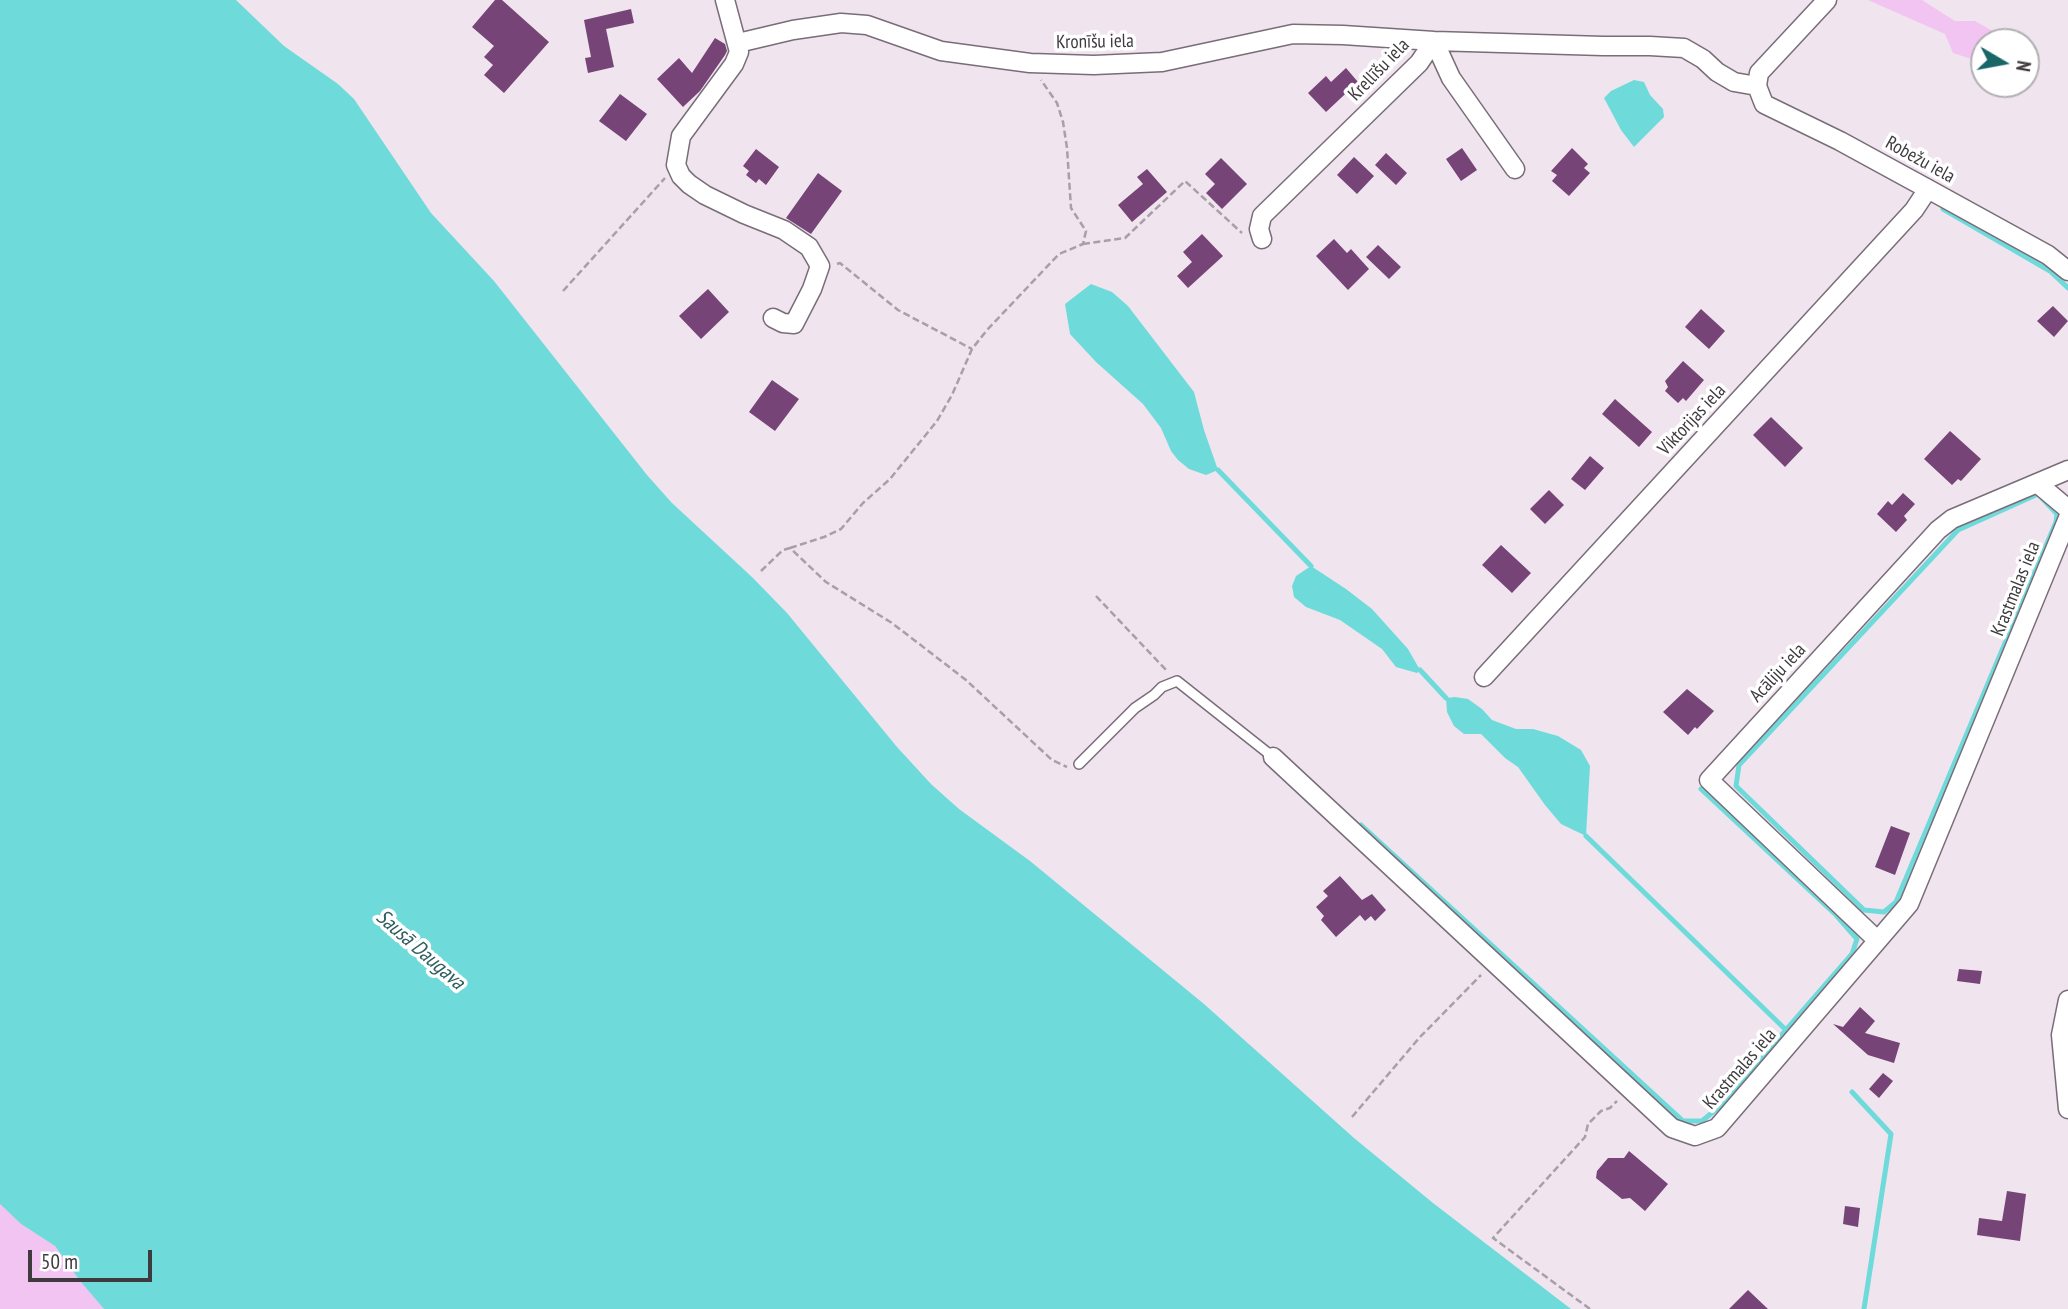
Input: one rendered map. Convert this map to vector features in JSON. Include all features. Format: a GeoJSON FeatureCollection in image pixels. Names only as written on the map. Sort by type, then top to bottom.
{"type":"FeatureCollection","features":[{"type":"Feature","properties":{"kind":"street"},"geometry":{"type":"LineString","coordinates":[[725,0],[739,52],[734,64],[681,136],[676,165],[681,176],[705,195],[784,230],[809,247],[820,265],[811,289],[793,324],[773,318]]}},
{"type":"Feature","properties":{"kind":"street"},"geometry":{"type":"LineString","coordinates":[[1757,86],[1759,73],[1827,0]]}},
{"type":"Feature","properties":{"kind":"street","name":"Kronīšu iela"},"geometry":{"type":"LineString","coordinates":[[738,43],[793,30],[841,23],[867,25],[941,51],[1030,63],[1094,65],[1162,62],[1293,34],[1434,41],[1650,46],[1684,48],[1734,82],[1757,86]]}},
{"type":"Feature","properties":{"kind":"street","name":"Krellīšu iela"},"geometry":{"type":"LineString","coordinates":[[1434,41],[1451,78],[1515,169]]}},
{"type":"Feature","properties":{"kind":"street","name":"Krellīšu iela"},"geometry":{"type":"LineString","coordinates":[[1262,239],[1259,229],[1262,216],[1419,63],[1434,41]]}},
{"type":"Feature","properties":{"kind":"street","name":"Robežu iela"},"geometry":{"type":"LineString","coordinates":[[1757,86],[1764,104],[1840,141],[1928,189],[2048,255],[2068,271]]}},
{"type":"Feature","properties":{"kind":"street","name":"Viktorijas iela"},"geometry":{"type":"LineString","coordinates":[[1484,677],[1914,211],[1928,189]]}},
{"type":"Feature","properties":{"kind":"street","name":"Acāliju iela"},"geometry":{"type":"LineString","coordinates":[[1877,940],[1709,780],[1938,530],[1952,519],[2068,470]]}},
{"type":"Feature","properties":{"kind":"street"},"geometry":{"type":"LineString","coordinates":[[2037,483],[2068,509]]}},
{"type":"Feature","properties":{"kind":"street","name":"Krastmalas iela"},"geometry":{"type":"LineString","coordinates":[[1273,757],[1672,1128],[1695,1136],[1717,1128],[1909,904],[2068,518]]}},
{"type":"Feature","properties":{"kind":"street"},"geometry":{"type":"LineString","coordinates":[[2068,1000],[2061,1035],[2068,1109]]}},
{"type":"Feature","properties":{"kind":"lane"},"geometry":{"type":"LineString","coordinates":[[1079,764],[1135,708],[1162,687],[1177,681],[1273,757]]}},
{"type":"Feature","properties":{"kind":"path"},"geometry":{"type":"LineString","coordinates":[[1030,63],[1057,103],[1063,122],[1068,148],[1071,208],[1086,231],[1083,244]]}},
{"type":"Feature","properties":{"kind":"path"},"geometry":{"type":"LineString","coordinates":[[563,291],[676,165]]}},
{"type":"Feature","properties":{"kind":"path"},"geometry":{"type":"LineString","coordinates":[[761,571],[783,550],[841,529],[863,503],[890,479],[937,421],[952,395],[972,349],[1059,254],[1083,244],[1125,238],[1185,181],[1242,233]]}},
{"type":"Feature","properties":{"kind":"path"},"geometry":{"type":"LineString","coordinates":[[820,265],[840,263],[898,310],[972,349]]}},
{"type":"Feature","properties":{"kind":"path"},"geometry":{"type":"LineString","coordinates":[[790,548],[826,582],[892,623],[966,680],[1052,760],[1072,768],[1079,764]]}},
{"type":"Feature","properties":{"kind":"path"},"geometry":{"type":"LineString","coordinates":[[1096,596],[1177,681]]}},
{"type":"Feature","properties":{"kind":"path"},"geometry":{"type":"LineString","coordinates":[[1352,1117],[1420,1037],[1493,963]]}},
{"type":"Feature","properties":{"kind":"path"},"geometry":{"type":"LineString","coordinates":[[1590,1309],[1493,1238],[1585,1137],[1588,1124],[1601,1111],[1610,1108],[1629,1088]]}},
{"type":"Feature","properties":{"kind":"shaded area"},"geometry":{"type":"Polygon","coordinates":[[[1868,0],[1922,0],[1955,21],[1975,21],[1987,28],[1970,28],[1970,58],[1953,53],[1945,34],[1868,0]]]}},
{"type":"Feature","properties":{"kind":"shaded area"},"geometry":{"type":"Polygon","coordinates":[[[0,1204],[21,1224],[55,1246],[104,1309],[0,1309],[0,1204]]]}},
{"type":"Feature","properties":{"kind":"water","name":"Sausā Daugava"},"geometry":{"type":"Polygon","coordinates":[[[0,0],[236,0],[284,46],[338,84],[354,99],[431,213],[494,281],[647,475],[672,503],[787,613],[897,747],[931,784],[959,809],[1030,861],[1204,1004],[1354,1138],[1433,1203],[1571,1309],[104,1309],[55,1246],[21,1224],[0,1204],[0,0]]]}},
{"type":"Feature","properties":{"kind":"water"},"geometry":{"type":"Polygon","coordinates":[[[1634,80],[1644,82],[1650,95],[1663,109],[1664,117],[1634,147],[1621,130],[1604,98],[1611,91],[1634,80]]]}},
{"type":"Feature","properties":{"kind":"water"},"geometry":{"type":"Polygon","coordinates":[[[1091,284],[1112,292],[1128,306],[1194,392],[1218,470],[1206,475],[1189,469],[1178,460],[1161,428],[1143,404],[1096,362],[1070,334],[1065,304],[1091,284]]]}},
{"type":"Feature","properties":{"kind":"water"},"geometry":{"type":"Polygon","coordinates":[[[1311,566],[1372,609],[1408,649],[1420,670],[1417,673],[1396,667],[1382,649],[1340,620],[1306,607],[1294,597],[1292,586],[1296,576],[1311,566]]]}},
{"type":"Feature","properties":{"kind":"water"},"geometry":{"type":"Polygon","coordinates":[[[1446,698],[1468,699],[1492,720],[1516,729],[1533,729],[1558,736],[1581,750],[1590,766],[1586,836],[1561,824],[1518,767],[1481,734],[1464,734],[1454,726],[1447,712],[1446,698]]]}},
{"type":"Feature","properties":{"kind":"building"},"geometry":{"type":"Polygon","coordinates":[[[495,0],[502,0],[549,42],[504,93],[484,75],[493,65],[484,57],[494,46],[472,27],[495,0]]]}},
{"type":"Feature","properties":{"kind":"building"},"geometry":{"type":"Polygon","coordinates":[[[631,9],[634,23],[606,29],[614,67],[588,73],[585,58],[591,57],[584,20],[631,9]]]}},
{"type":"Feature","properties":{"kind":"building"},"geometry":{"type":"Polygon","coordinates":[[[715,38],[725,44],[727,51],[700,91],[683,107],[657,79],[679,58],[692,73],[715,38]]]}},
{"type":"Feature","properties":{"kind":"building"},"geometry":{"type":"Polygon","coordinates":[[[1346,68],[1358,82],[1326,112],[1308,93],[1326,76],[1331,82],[1346,68]]]}},
{"type":"Feature","properties":{"kind":"building"},"geometry":{"type":"Polygon","coordinates":[[[620,94],[647,114],[626,141],[599,121],[620,94]]]}},
{"type":"Feature","properties":{"kind":"building"},"geometry":{"type":"Polygon","coordinates":[[[1462,148],[1477,170],[1461,181],[1446,159],[1462,148]]]}},
{"type":"Feature","properties":{"kind":"building"},"geometry":{"type":"Polygon","coordinates":[[[1572,148],[1588,164],[1584,168],[1590,173],[1569,196],[1552,181],[1557,175],[1551,171],[1572,148]]]}},
{"type":"Feature","properties":{"kind":"building"},"geometry":{"type":"Polygon","coordinates":[[[756,149],[779,167],[766,185],[759,179],[756,183],[746,175],[749,171],[743,166],[756,149]]]}},
{"type":"Feature","properties":{"kind":"building"},"geometry":{"type":"Polygon","coordinates":[[[1386,153],[1407,173],[1396,185],[1375,165],[1386,153]]]}},
{"type":"Feature","properties":{"kind":"building"},"geometry":{"type":"Polygon","coordinates":[[[1354,157],[1374,176],[1357,194],[1337,175],[1354,157]]]}},
{"type":"Feature","properties":{"kind":"building"},"geometry":{"type":"Polygon","coordinates":[[[1221,158],[1247,184],[1222,209],[1206,193],[1215,184],[1205,174],[1221,158]]]}},
{"type":"Feature","properties":{"kind":"building"},"geometry":{"type":"Polygon","coordinates":[[[1147,169],[1167,192],[1132,222],[1118,205],[1143,184],[1137,177],[1147,169]]]}},
{"type":"Feature","properties":{"kind":"building"},"geometry":{"type":"Polygon","coordinates":[[[818,173],[842,191],[811,234],[786,218],[818,173]]]}},
{"type":"Feature","properties":{"kind":"building"},"geometry":{"type":"Polygon","coordinates":[[[1202,234],[1223,256],[1188,288],[1177,276],[1192,262],[1183,252],[1202,234]]]}},
{"type":"Feature","properties":{"kind":"building"},"geometry":{"type":"Polygon","coordinates":[[[1334,239],[1347,253],[1351,249],[1369,269],[1348,290],[1316,256],[1334,239]]]}},
{"type":"Feature","properties":{"kind":"building"},"geometry":{"type":"Polygon","coordinates":[[[1378,245],[1401,267],[1389,279],[1366,257],[1378,245]]]}},
{"type":"Feature","properties":{"kind":"building"},"geometry":{"type":"Polygon","coordinates":[[[708,289],[729,312],[701,339],[679,316],[708,289]]]}},
{"type":"Feature","properties":{"kind":"building"},"geometry":{"type":"Polygon","coordinates":[[[2053,306],[2068,321],[2054,337],[2037,321],[2053,306]]]}},
{"type":"Feature","properties":{"kind":"building"},"geometry":{"type":"Polygon","coordinates":[[[1701,309],[1725,331],[1709,349],[1685,327],[1701,309]]]}},
{"type":"Feature","properties":{"kind":"building"},"geometry":{"type":"Polygon","coordinates":[[[1683,361],[1704,380],[1686,401],[1683,398],[1678,403],[1665,391],[1668,387],[1665,381],[1683,361]]]}},
{"type":"Feature","properties":{"kind":"building"},"geometry":{"type":"Polygon","coordinates":[[[772,380],[799,399],[775,431],[749,412],[772,380]]]}},
{"type":"Feature","properties":{"kind":"building"},"geometry":{"type":"Polygon","coordinates":[[[1615,399],[1652,432],[1639,447],[1602,414],[1615,399]]]}},
{"type":"Feature","properties":{"kind":"building"},"geometry":{"type":"Polygon","coordinates":[[[1771,417],[1803,448],[1785,467],[1753,435],[1771,417]]]}},
{"type":"Feature","properties":{"kind":"building"},"geometry":{"type":"Polygon","coordinates":[[[1950,431],[1981,459],[1961,481],[1958,479],[1952,485],[1924,459],[1950,431]]]}},
{"type":"Feature","properties":{"kind":"building"},"geometry":{"type":"Polygon","coordinates":[[[1590,456],[1604,468],[1585,490],[1571,479],[1590,456]]]}},
{"type":"Feature","properties":{"kind":"building"},"geometry":{"type":"Polygon","coordinates":[[[1549,490],[1564,505],[1545,524],[1530,509],[1549,490]]]}},
{"type":"Feature","properties":{"kind":"building"},"geometry":{"type":"Polygon","coordinates":[[[1903,493],[1915,504],[1904,516],[1907,520],[1896,532],[1877,514],[1888,501],[1892,505],[1903,493]]]}},
{"type":"Feature","properties":{"kind":"building"},"geometry":{"type":"Polygon","coordinates":[[[1501,545],[1531,573],[1512,593],[1482,565],[1501,545]]]}},
{"type":"Feature","properties":{"kind":"building"},"geometry":{"type":"Polygon","coordinates":[[[1687,689],[1714,711],[1688,735],[1663,712],[1687,689]]]}},
{"type":"Feature","properties":{"kind":"building"},"geometry":{"type":"Polygon","coordinates":[[[1891,826],[1910,833],[1895,875],[1875,867],[1891,826]]]}},
{"type":"Feature","properties":{"kind":"building"},"geometry":{"type":"Polygon","coordinates":[[[1340,876],[1362,900],[1372,894],[1386,910],[1375,921],[1371,916],[1365,921],[1360,915],[1336,937],[1321,920],[1324,916],[1316,907],[1328,896],[1323,891],[1340,876]]]}},
{"type":"Feature","properties":{"kind":"building"},"geometry":{"type":"Polygon","coordinates":[[[1959,969],[1982,971],[1980,984],[1957,981],[1959,969]]]}},
{"type":"Feature","properties":{"kind":"building"},"geometry":{"type":"Polygon","coordinates":[[[1860,1007],[1875,1021],[1865,1033],[1900,1043],[1894,1063],[1868,1055],[1833,1024],[1843,1027],[1860,1007]]]}},
{"type":"Feature","properties":{"kind":"building"},"geometry":{"type":"Polygon","coordinates":[[[1883,1073],[1893,1081],[1879,1098],[1869,1089],[1883,1073]]]}},
{"type":"Feature","properties":{"kind":"building"},"geometry":{"type":"Polygon","coordinates":[[[1629,1151],[1668,1184],[1645,1211],[1630,1198],[1622,1199],[1596,1178],[1597,1171],[1608,1158],[1624,1158],[1629,1151]]]}},
{"type":"Feature","properties":{"kind":"building"},"geometry":{"type":"Polygon","coordinates":[[[2007,1191],[2026,1194],[2020,1241],[1977,1235],[1979,1218],[2002,1221],[2007,1191]]]}},
{"type":"Feature","properties":{"kind":"building"},"geometry":{"type":"Polygon","coordinates":[[[1845,1206],[1860,1208],[1858,1227],[1843,1224],[1845,1206]]]}},
{"type":"Feature","properties":{"kind":"building"},"geometry":{"type":"Polygon","coordinates":[[[1748,1290],[1768,1309],[1729,1309],[1748,1290]]]}},
{"type":"Feature","properties":{"kind":"waterway"},"geometry":{"type":"LineString","coordinates":[[1943,209],[2050,271],[2068,288]]}},
{"type":"Feature","properties":{"kind":"waterway"},"geometry":{"type":"LineString","coordinates":[[1218,470],[1311,566]]}},
{"type":"Feature","properties":{"kind":"waterway"},"geometry":{"type":"LineString","coordinates":[[2038,494],[2057,514],[2056,522],[1896,902],[1884,912],[1864,910],[1736,786],[1739,765],[1958,530],[2038,494]]}},
{"type":"Feature","properties":{"kind":"waterway"},"geometry":{"type":"LineString","coordinates":[[1420,670],[1446,698]]}},
{"type":"Feature","properties":{"kind":"waterway"},"geometry":{"type":"LineString","coordinates":[[1361,825],[1683,1121],[1702,1121],[1719,1107],[1852,954],[1857,939],[1836,915],[1701,789]]}},
{"type":"Feature","properties":{"kind":"waterway"},"geometry":{"type":"LineString","coordinates":[[1586,836],[1786,1030]]}},
{"type":"Feature","properties":{"kind":"waterway"},"geometry":{"type":"LineString","coordinates":[[1852,1092],[1891,1134],[1864,1309]]}}]}
